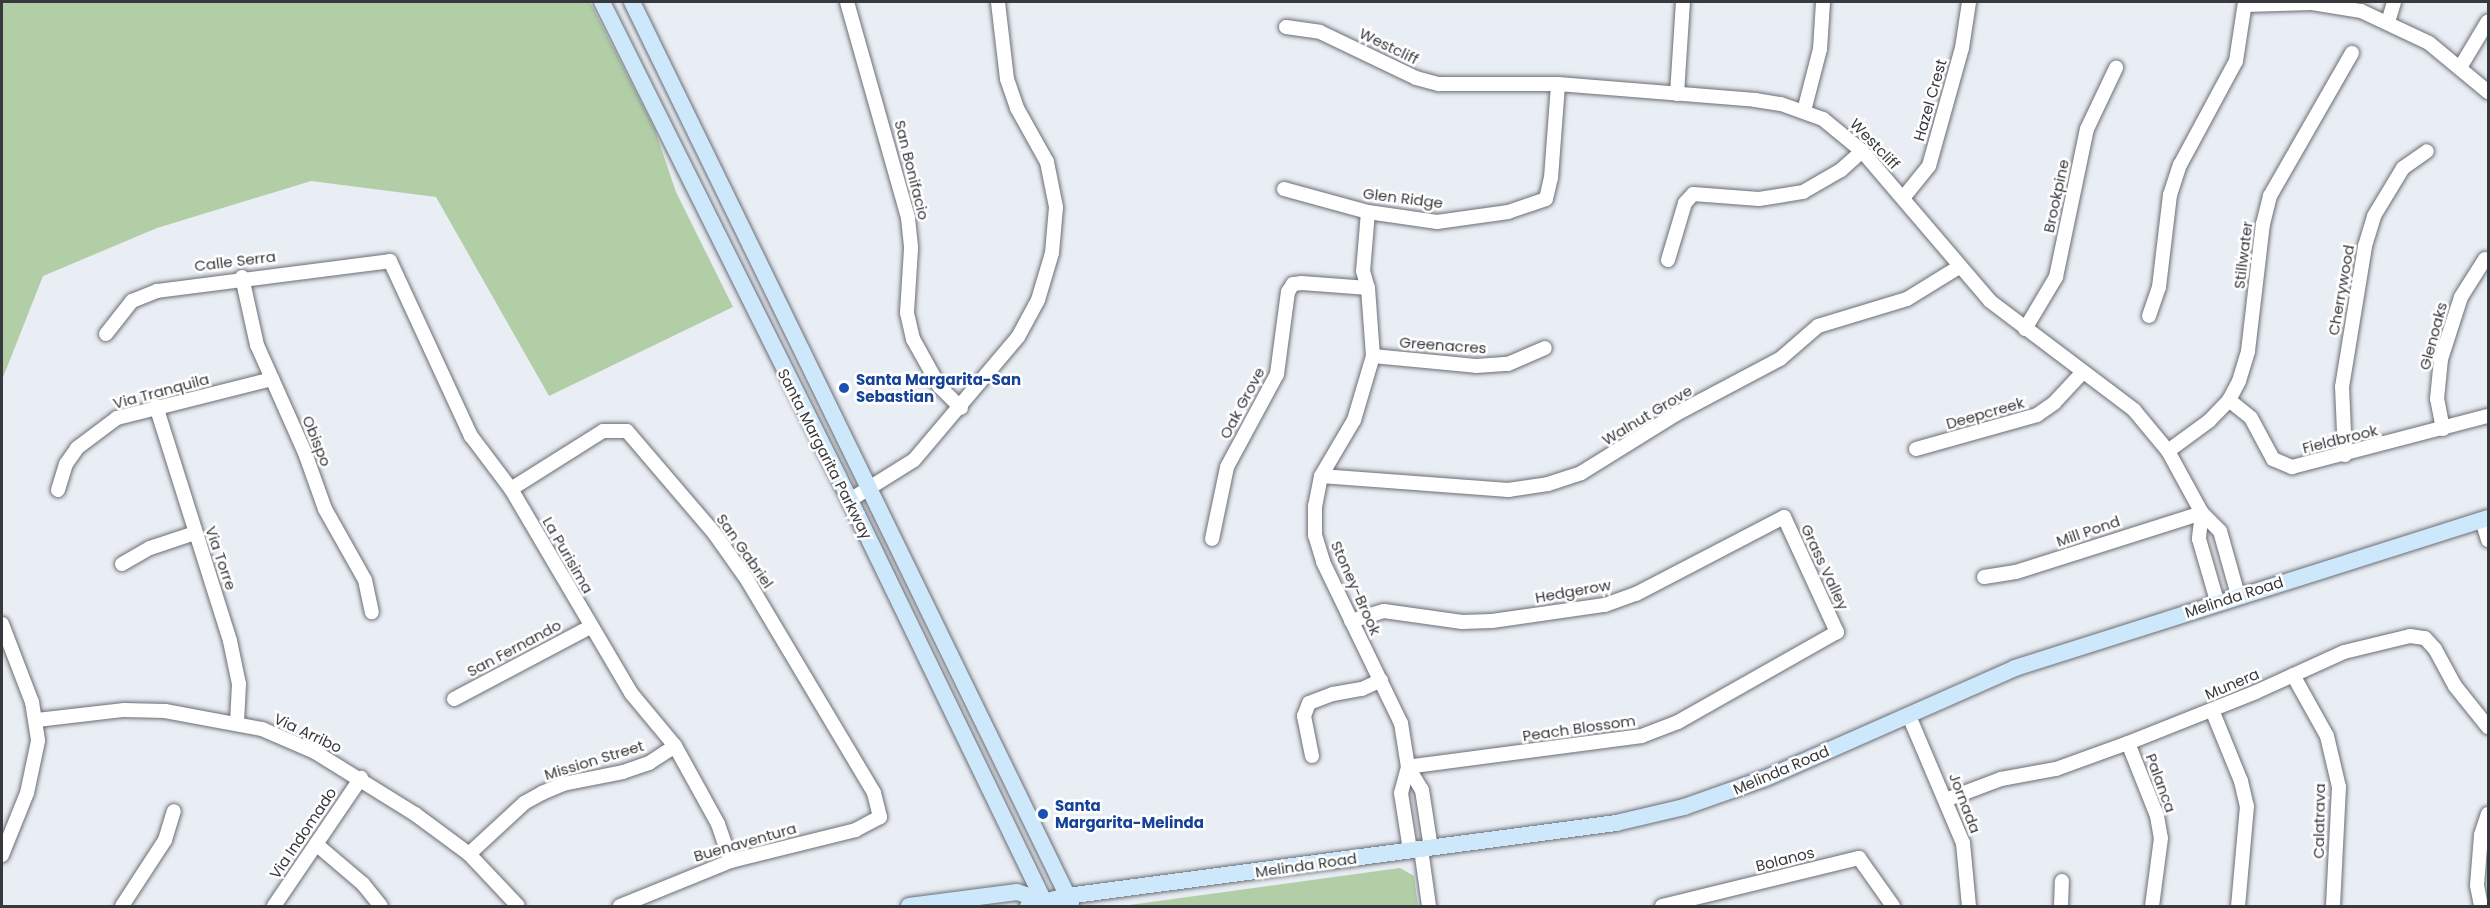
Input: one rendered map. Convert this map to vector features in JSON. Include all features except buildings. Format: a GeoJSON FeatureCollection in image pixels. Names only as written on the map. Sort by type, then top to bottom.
{"type":"FeatureCollection","features":[{"type":"Feature","properties":{"kind":"main road","name":"Santa Margarita Parkway"},"geometry":{"type":"LineString","coordinates":[[602,2],[850,500],[1039,904]]}},
{"type":"Feature","properties":{"kind":"main road","name":"Santa Margarita Parkway"},"geometry":{"type":"LineString","coordinates":[[632,2],[1070,901]]}},
{"type":"Feature","properties":{"kind":"main road","name":"Melinda Road"},"geometry":{"type":"LineString","coordinates":[[909,906],[1017,892],[1039,904],[1070,901],[1420,849],[1616,823],[1684,807],[1749,785],[2016,668],[2238,595],[2485,519]]}},
{"type":"Feature","properties":{"kind":"street","name":"San Bonifacio"},"geometry":{"type":"LineString","coordinates":[[847,2],[908,218],[911,249],[908,314],[913,339],[939,386],[961,408]]}},
{"type":"Feature","properties":{"kind":"street"},"geometry":{"type":"LineString","coordinates":[[850,500],[870,490],[914,460],[961,408],[1018,337],[1038,300],[1052,253],[1056,207],[1047,162],[1017,108],[1007,79],[998,2]]}},
{"type":"Feature","properties":{"kind":"street"},"geometry":{"type":"LineString","coordinates":[[1677,94],[1683,2]]}},
{"type":"Feature","properties":{"kind":"street"},"geometry":{"type":"LineString","coordinates":[[1803,111],[1820,49],[1823,2]]}},
{"type":"Feature","properties":{"kind":"street","name":"Hazel Crest"},"geometry":{"type":"LineString","coordinates":[[1903,198],[1929,166],[1962,48],[1969,2]]}},
{"type":"Feature","properties":{"kind":"street"},"geometry":{"type":"LineString","coordinates":[[2388,22],[2394,2]]}},
{"type":"Feature","properties":{"kind":"street"},"geometry":{"type":"LineString","coordinates":[[2149,316],[2159,287],[2170,195],[2180,165],[2236,61],[2245,3],[2337,6],[2388,22],[2411,32],[2461,66],[2488,92]]}},
{"type":"Feature","properties":{"kind":"street"},"geometry":{"type":"LineString","coordinates":[[2461,66],[2488,21]]}},
{"type":"Feature","properties":{"kind":"street","name":"Westcliff"},"geometry":{"type":"LineString","coordinates":[[1286,27],[1320,32],[1416,78],[1438,84],[1558,84],[1755,100],[1803,111],[1840,130],[1862,151],[1990,301],[2134,410],[2168,451],[2202,513],[2220,531],[2238,595]]}},
{"type":"Feature","properties":{"kind":"street","name":"Stillwater"},"geometry":{"type":"LineString","coordinates":[[2168,451],[2229,400],[2248,351],[2263,224],[2270,196],[2352,53]]}},
{"type":"Feature","properties":{"kind":"street","name":"Brookpine"},"geometry":{"type":"LineString","coordinates":[[2025,329],[2056,277],[2087,129],[2116,68]]}},
{"type":"Feature","properties":{"kind":"street","name":"Glen Ridge"},"geometry":{"type":"LineString","coordinates":[[1284,189],[1368,212],[1437,222],[1466,220],[1546,199],[1551,178],[1558,84]]}},
{"type":"Feature","properties":{"kind":"street"},"geometry":{"type":"LineString","coordinates":[[1668,260],[1685,203],[1693,194],[1759,199],[1803,192],[1841,170],[1862,151]]}},
{"type":"Feature","properties":{"kind":"street","name":"Cherrywood"},"geometry":{"type":"LineString","coordinates":[[2345,455],[2342,387],[2365,246],[2374,216],[2403,168],[2427,151]]}},
{"type":"Feature","properties":{"kind":"street","name":"Stoney-Brook"},"geometry":{"type":"LineString","coordinates":[[1368,212],[1363,271],[1368,288],[1373,356],[1354,420],[1321,476],[1315,506],[1315,535],[1351,621],[1401,723],[1408,767],[1423,799],[1420,849]]}},
{"type":"Feature","properties":{"kind":"street","name":"Glenoaks"},"geometry":{"type":"LineString","coordinates":[[2443,429],[2437,399],[2441,359],[2461,297],[2485,259]]}},
{"type":"Feature","properties":{"kind":"street","name":"Calle Serra"},"geometry":{"type":"LineString","coordinates":[[106,333],[132,301],[157,291],[242,277],[387,261]]}},
{"type":"Feature","properties":{"kind":"street","name":"La Purisima"},"geometry":{"type":"LineString","coordinates":[[387,261],[398,270],[447,390],[471,436],[512,489],[590,627],[631,693],[675,746],[718,824],[732,861]]}},
{"type":"Feature","properties":{"kind":"street","name":"Walnut Grove"},"geometry":{"type":"LineString","coordinates":[[1321,476],[1508,490],[1548,484],[1581,473],[1676,414],[1761,370],[1818,326],[1907,299],[1959,267]]}},
{"type":"Feature","properties":{"kind":"street","name":"Obispo"},"geometry":{"type":"LineString","coordinates":[[242,277],[257,345],[325,509],[365,580],[372,612]]}},
{"type":"Feature","properties":{"kind":"street","name":"Oak Grove"},"geometry":{"type":"LineString","coordinates":[[1212,539],[1227,467],[1277,374],[1282,356],[1288,291],[1293,284],[1302,283],[1368,288]]}},
{"type":"Feature","properties":{"kind":"street","name":"Greenacres"},"geometry":{"type":"LineString","coordinates":[[1373,356],[1476,366],[1508,364],[1545,348]]}},
{"type":"Feature","properties":{"kind":"street","name":"Deepcreek"},"geometry":{"type":"LineString","coordinates":[[1916,449],[2037,415],[2054,403],[2083,372]]}},
{"type":"Feature","properties":{"kind":"street","name":"Via Tranquila"},"geometry":{"type":"LineString","coordinates":[[58,490],[66,464],[96,430],[117,418],[156,406],[272,379]]}},
{"type":"Feature","properties":{"kind":"street","name":"Fieldbrook"},"geometry":{"type":"LineString","coordinates":[[2229,400],[2251,418],[2273,459],[2292,467],[2488,416]]}},
{"type":"Feature","properties":{"kind":"street","name":"Via Torre"},"geometry":{"type":"LineString","coordinates":[[156,406],[230,641],[239,684],[237,723]]}},
{"type":"Feature","properties":{"kind":"street","name":"San Gabriel"},"geometry":{"type":"LineString","coordinates":[[512,489],[603,432],[627,431],[714,533],[746,578],[862,768],[880,818]]}},
{"type":"Feature","properties":{"kind":"street","name":"Westcliff"},"geometry":{"type":"LineString","coordinates":[[2202,513],[2202,548],[2217,602]]}},
{"type":"Feature","properties":{"kind":"street","name":"Mill Pond"},"geometry":{"type":"LineString","coordinates":[[1984,577],[2016,572],[2202,513]]}},
{"type":"Feature","properties":{"kind":"street","name":"Hedgerow"},"geometry":{"type":"LineString","coordinates":[[1351,621],[1384,610],[1462,622],[1492,621],[1605,605],[1636,594],[1784,517]]}},
{"type":"Feature","properties":{"kind":"street","name":"Grass Valley"},"geometry":{"type":"LineString","coordinates":[[1784,517],[1837,632]]}},
{"type":"Feature","properties":{"kind":"street"},"geometry":{"type":"LineString","coordinates":[[2485,519],[2488,540]]}},
{"type":"Feature","properties":{"kind":"street"},"geometry":{"type":"LineString","coordinates":[[122,564],[150,548],[195,533]]}},
{"type":"Feature","properties":{"kind":"street"},"geometry":{"type":"LineString","coordinates":[[2202,548],[2223,542]]}},
{"type":"Feature","properties":{"kind":"street"},"geometry":{"type":"LineString","coordinates":[[2,624],[37,720],[34,768],[2,855]]}},
{"type":"Feature","properties":{"kind":"street","name":"San Fernando"},"geometry":{"type":"LineString","coordinates":[[454,699],[590,627]]}},
{"type":"Feature","properties":{"kind":"street","name":"Peach Blossom"},"geometry":{"type":"LineString","coordinates":[[1408,767],[1642,736],[1678,722],[1837,632]]}},
{"type":"Feature","properties":{"kind":"street","name":"Munera"},"geometry":{"type":"LineString","coordinates":[[1948,799],[2001,778],[2056,769],[2212,710],[2344,652],[2410,636],[2425,638],[2455,686],[2488,728]]}},
{"type":"Feature","properties":{"kind":"street","name":"Calatrava"},"geometry":{"type":"LineString","coordinates":[[2293,675],[2327,735],[2339,787],[2333,906]]}},
{"type":"Feature","properties":{"kind":"street"},"geometry":{"type":"LineString","coordinates":[[1312,756],[1304,716],[1309,703],[1333,694],[1362,689],[1381,680]]}},
{"type":"Feature","properties":{"kind":"street","name":"Via Arribo"},"geometry":{"type":"LineString","coordinates":[[37,720],[124,710],[165,711],[237,723],[315,752],[361,778],[470,855],[518,906]]}},
{"type":"Feature","properties":{"kind":"street"},"geometry":{"type":"LineString","coordinates":[[2212,710],[2241,781],[2247,806],[2238,906]]}},
{"type":"Feature","properties":{"kind":"street","name":"Jornada"},"geometry":{"type":"LineString","coordinates":[[1910,716],[1948,799],[1963,843],[1969,906]]}},
{"type":"Feature","properties":{"kind":"street","name":"Palanca"},"geometry":{"type":"LineString","coordinates":[[2128,743],[2157,816],[2161,838],[2152,906]]}},
{"type":"Feature","properties":{"kind":"street","name":"Mission Street"},"geometry":{"type":"LineString","coordinates":[[470,855],[524,803],[542,793],[563,784],[632,769],[675,746]]}},
{"type":"Feature","properties":{"kind":"street","name":"Stoney-Brook"},"geometry":{"type":"LineString","coordinates":[[1408,767],[1402,801],[1420,849]]}},
{"type":"Feature","properties":{"kind":"street","name":"Via Indomado"},"geometry":{"type":"LineString","coordinates":[[274,906],[361,778]]}},
{"type":"Feature","properties":{"kind":"street"},"geometry":{"type":"LineString","coordinates":[[1402,801],[1423,799]]}},
{"type":"Feature","properties":{"kind":"street"},"geometry":{"type":"LineString","coordinates":[[122,906],[165,840],[174,811]]}},
{"type":"Feature","properties":{"kind":"street"},"geometry":{"type":"LineString","coordinates":[[2481,906],[2477,885],[2481,835],[2488,814]]}},
{"type":"Feature","properties":{"kind":"street","name":"Buenaventura"},"geometry":{"type":"LineString","coordinates":[[621,906],[732,861],[856,830],[880,818]]}},
{"type":"Feature","properties":{"kind":"street"},"geometry":{"type":"LineString","coordinates":[[316,844],[363,884],[381,906]]}},
{"type":"Feature","properties":{"kind":"street"},"geometry":{"type":"LineString","coordinates":[[1420,849],[1429,906]]}},
{"type":"Feature","properties":{"kind":"street","name":"Bolanos"},"geometry":{"type":"LineString","coordinates":[[1662,906],[1859,858],[1893,906]]}},
{"type":"Feature","properties":{"kind":"street"},"geometry":{"type":"LineString","coordinates":[[2061,906],[2062,881]]}},
{"type":"Feature","properties":{"kind":"green space"},"geometry":{"type":"Polygon","coordinates":[[[2,2],[590,2],[655,130],[676,192],[733,307],[549,396],[436,197],[311,181],[157,228],[43,276],[2,380],[2,2]]]}},
{"type":"Feature","properties":{"kind":"green space"},"geometry":{"type":"Polygon","coordinates":[[[1400,868],[1414,876],[1418,906],[1122,906],[1400,868]]]}},
{"type":"Feature","properties":{"kind":"place","name":"Santa Margarita-San Sebastian"},"geometry":{"type":"Point","coordinates":[844,388]}},
{"type":"Feature","properties":{"kind":"place","name":"Santa Margarita-Melinda"},"geometry":{"type":"Point","coordinates":[1043,814]}}]}
